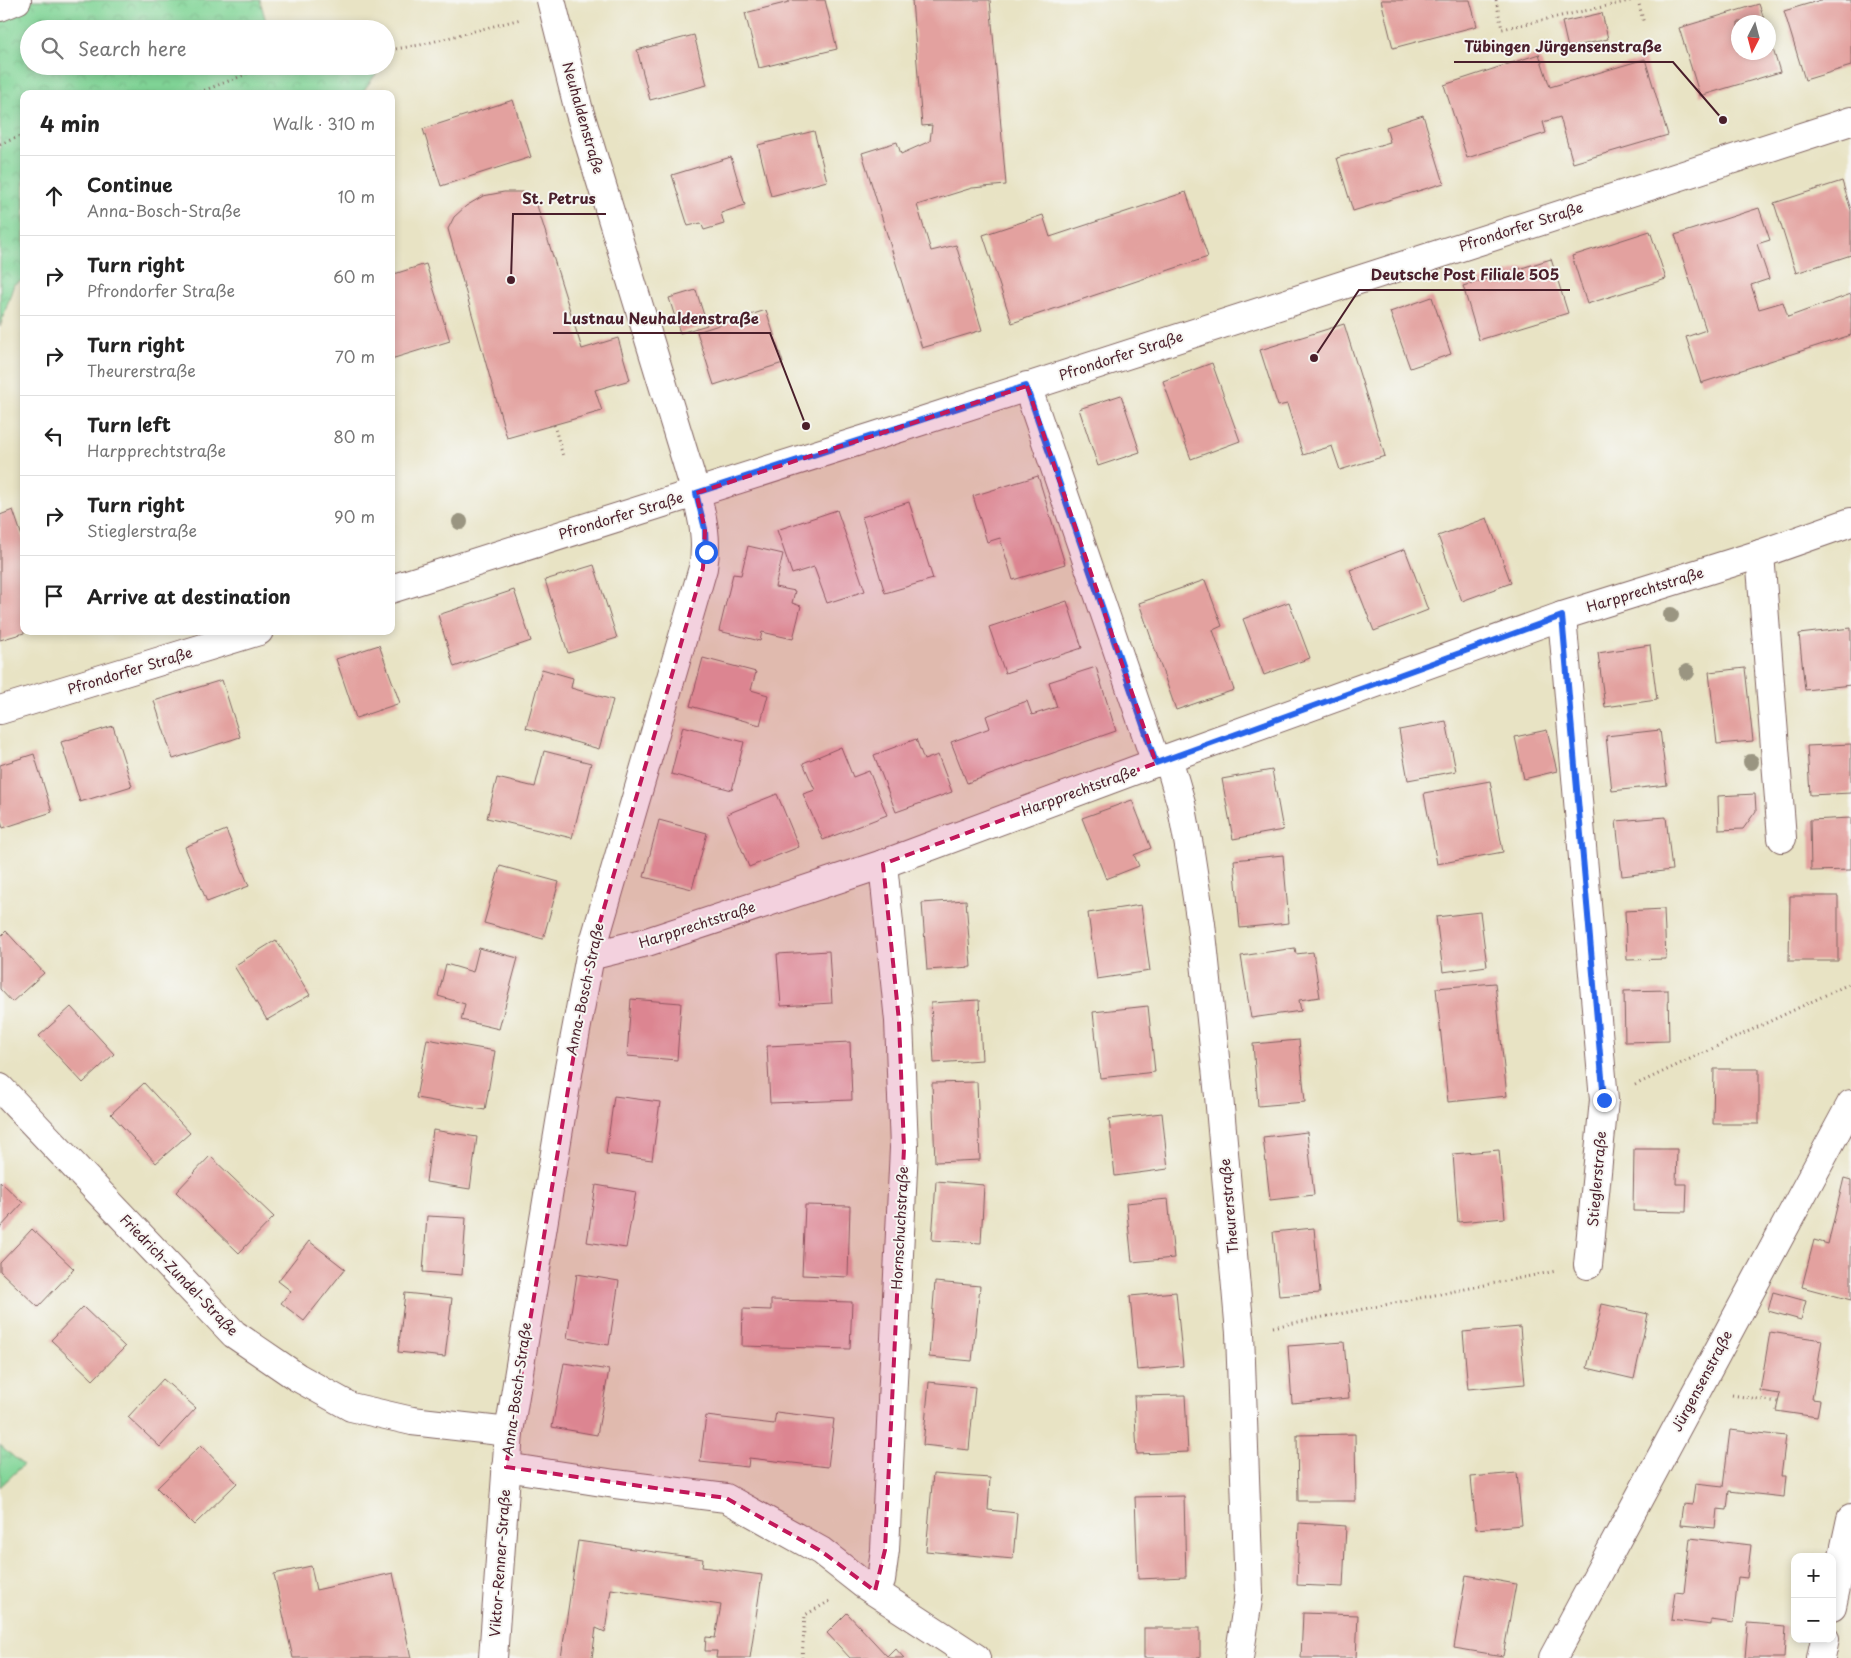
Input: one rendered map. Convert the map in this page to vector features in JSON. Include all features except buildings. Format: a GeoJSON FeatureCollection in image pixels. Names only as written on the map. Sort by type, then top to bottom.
{"type":"FeatureCollection","features":[{"type":"Feature","properties":{"kind":"street"},"geometry":{"type":"LineString","coordinates":[[0,8],[17,0]]}},
{"type":"Feature","properties":{"kind":"street","name":"Neuhaldenstraße"},"geometry":{"type":"LineString","coordinates":[[554,12],[578,107],[696,493]]}},
{"type":"Feature","properties":{"kind":"street","name":"Pfrondorfer Straße"},"geometry":{"type":"LineString","coordinates":[[395,588],[696,493],[1851,121]]}},
{"type":"Feature","properties":{"kind":"street","name":"Theurerstraße"},"geometry":{"type":"LineString","coordinates":[[1026,386],[1182,812],[1201,924],[1219,1096],[1240,1333],[1249,1593],[1239,1658]]}},
{"type":"Feature","properties":{"kind":"street","name":"Anna-Bosch-Straße"},"geometry":{"type":"LineString","coordinates":[[506,1467],[509,1432],[569,1068],[590,956],[703,568],[706,552],[705,529],[696,493]]}},
{"type":"Feature","properties":{"kind":"street","name":"Harpprechtstraße"},"geometry":{"type":"LineString","coordinates":[[590,956],[647,942],[883,864],[1162,760],[1562,616],[1760,554],[1851,522]]}},
{"type":"Feature","properties":{"kind":"street"},"geometry":{"type":"LineString","coordinates":[[1760,554],[1782,838]]}},
{"type":"Feature","properties":{"kind":"street","name":"Stieglerstraße"},"geometry":{"type":"LineString","coordinates":[[1562,616],[1604,1100],[1588,1265]]}},
{"type":"Feature","properties":{"kind":"street","name":"Pfrondorfer Straße"},"geometry":{"type":"LineString","coordinates":[[0,710],[246,635]]}},
{"type":"Feature","properties":{"kind":"street","name":"Hornschuchstraße"},"geometry":{"type":"LineString","coordinates":[[869,1587],[880,1580],[884,1550],[904,1148],[899,1021],[883,864]]}},
{"type":"Feature","properties":{"kind":"street","name":"Friedrich-Zundel-Straße"},"geometry":{"type":"LineString","coordinates":[[0,1088],[234,1334],[297,1376],[351,1408],[412,1421],[509,1432]]}},
{"type":"Feature","properties":{"kind":"street","name":"Jürgensenstraße"},"geometry":{"type":"LineString","coordinates":[[1553,1658],[1851,1104]]}},
{"type":"Feature","properties":{"kind":"street"},"geometry":{"type":"LineString","coordinates":[[506,1467],[615,1484],[726,1498],[820,1551],[869,1587],[976,1658]]}},
{"type":"Feature","properties":{"kind":"street","name":"Viktor-Renner-Straße"},"geometry":{"type":"LineString","coordinates":[[493,1658],[506,1467]]}},
{"type":"Feature","properties":{"kind":"street"},"geometry":{"type":"LineString","coordinates":[[1834,1598],[1851,1519]]}},
{"type":"Feature","properties":{"kind":"street"},"geometry":{"type":"LineString","coordinates":[[1821,1658],[1824,1643]]}},
{"type":"Feature","properties":{"kind":"path"},"geometry":{"type":"LineString","coordinates":[[1496,0],[1502,29],[1634,0]]}},
{"type":"Feature","properties":{"kind":"path"},"geometry":{"type":"LineString","coordinates":[[1638,0],[1644,24]]}},
{"type":"Feature","properties":{"kind":"path"},"geometry":{"type":"LineString","coordinates":[[395,49],[420,45],[522,18],[554,12]]}},
{"type":"Feature","properties":{"kind":"path"},"geometry":{"type":"LineString","coordinates":[[205,90],[244,75]]}},
{"type":"Feature","properties":{"kind":"path"},"geometry":{"type":"LineString","coordinates":[[0,144],[20,136]]}},
{"type":"Feature","properties":{"kind":"path"},"geometry":{"type":"LineString","coordinates":[[554,425],[562,456]]}},
{"type":"Feature","properties":{"kind":"path"},"geometry":{"type":"LineString","coordinates":[[1604,1100],[1851,983]]}},
{"type":"Feature","properties":{"kind":"path"},"geometry":{"type":"LineString","coordinates":[[1240,1333],[1588,1265]]}},
{"type":"Feature","properties":{"kind":"path"},"geometry":{"type":"LineString","coordinates":[[1697,1390],[1778,1402]]}},
{"type":"Feature","properties":{"kind":"path"},"geometry":{"type":"LineString","coordinates":[[802,1658],[805,1614],[869,1587]]}},
{"type":"Feature","properties":{"kind":"highlighted area"},"geometry":{"type":"Polygon","coordinates":[[[1027,386],[1156,763],[883,864],[899,1021],[904,1148],[885,1550],[875,1591],[821,1551],[726,1498],[506,1467],[590,956],[703,568],[705,529],[696,493],[1027,386]]]}},
{"type":"Feature","properties":{"kind":"green space"},"geometry":{"type":"Polygon","coordinates":[[[17,0],[260,0],[266,20],[20,20],[20,75],[375,75],[364,90],[20,90],[20,282],[14,284],[0,327],[0,7],[17,0]]]}},
{"type":"Feature","properties":{"kind":"green space"},"geometry":{"type":"Polygon","coordinates":[[[0,1445],[23,1465],[0,1487],[0,1445]]]}},
{"type":"Feature","properties":{"kind":"place","name":"Tübingen Jürgensenstraße"},"geometry":{"type":"Point","coordinates":[1723,120]}},
{"type":"Feature","properties":{"kind":"place","name":"St. Petrus"},"geometry":{"type":"Point","coordinates":[511,280]}},
{"type":"Feature","properties":{"kind":"place","name":"Deutsche Post Filiale 505"},"geometry":{"type":"Point","coordinates":[1314,358]}},
{"type":"Feature","properties":{"kind":"place","name":"Lustnau Neuhaldenstraße"},"geometry":{"type":"Point","coordinates":[806,426]}},
{"type":"Feature","properties":{"kind":"route"},"geometry":{"type":"LineString","coordinates":[[706,552],[705,529],[696,493],[1026,386],[1156,763],[1562,616],[1604,1100]]}}]}
